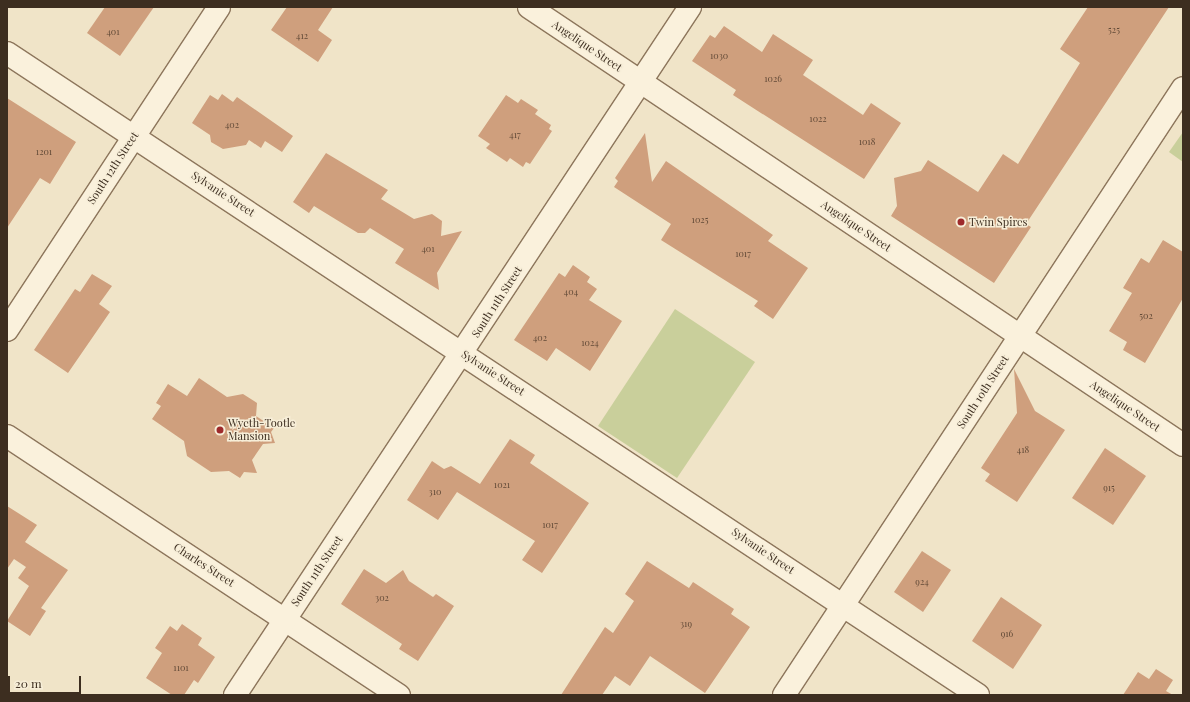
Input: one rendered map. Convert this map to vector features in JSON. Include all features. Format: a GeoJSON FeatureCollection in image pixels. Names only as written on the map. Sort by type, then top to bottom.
{"type":"FeatureCollection","features":[{"type":"Feature","properties":{"kind":"street","name":"South 12th Street"},"geometry":{"type":"LineString","coordinates":[[7,330],[219,7]]}},
{"type":"Feature","properties":{"kind":"street","name":"Angelique Street"},"geometry":{"type":"LineString","coordinates":[[529,7],[1183,445]]}},
{"type":"Feature","properties":{"kind":"street","name":"South 11th Street"},"geometry":{"type":"LineString","coordinates":[[235,695],[463,353],[690,7]]}},
{"type":"Feature","properties":{"kind":"street","name":"Sylvanie Street"},"geometry":{"type":"LineString","coordinates":[[7,53],[463,353],[978,695]]}},
{"type":"Feature","properties":{"kind":"street","name":"South 10th Street"},"geometry":{"type":"LineString","coordinates":[[784,695],[1183,88]]}},
{"type":"Feature","properties":{"kind":"street","name":"Charles Street"},"geometry":{"type":"LineString","coordinates":[[7,436],[286,618],[399,695]]}},
{"type":"Feature","properties":{"kind":"green space"},"geometry":{"type":"Polygon","coordinates":[[[1183,132],[1183,162],[1169,152],[1183,132]]]}},
{"type":"Feature","properties":{"kind":"green space"},"geometry":{"type":"Polygon","coordinates":[[[675,309],[755,362],[677,478],[598,426],[675,309]]]}},
{"type":"Feature","properties":{"kind":"building"},"geometry":{"type":"Polygon","coordinates":[[[105,7],[154,7],[120,56],[87,33],[105,7]]]}},
{"type":"Feature","properties":{"kind":"building"},"geometry":{"type":"Polygon","coordinates":[[[287,7],[333,7],[318,30],[332,40],[318,62],[271,30],[287,7]]]}},
{"type":"Feature","properties":{"kind":"building"},"geometry":{"type":"Polygon","coordinates":[[[1088,7],[1169,7],[1026,224],[1031,227],[994,283],[891,216],[897,206],[894,178],[921,171],[928,160],[978,192],[1003,154],[1018,164],[1080,63],[1060,49],[1088,7]]]}},
{"type":"Feature","properties":{"kind":"building"},"geometry":{"type":"Polygon","coordinates":[[[724,26],[762,52],[773,34],[813,60],[803,75],[863,115],[871,103],[901,123],[864,179],[733,95],[736,90],[692,61],[710,35],[715,38],[724,26]]]}},
{"type":"Feature","properties":{"kind":"building"},"geometry":{"type":"Polygon","coordinates":[[[222,94],[233,102],[237,97],[293,136],[282,152],[265,141],[261,148],[249,140],[246,145],[223,149],[211,142],[210,135],[192,123],[210,95],[218,100],[222,94]]]}},
{"type":"Feature","properties":{"kind":"building"},"geometry":{"type":"Polygon","coordinates":[[[506,95],[518,103],[521,99],[538,110],[535,114],[551,125],[549,129],[552,131],[530,164],[526,162],[523,167],[510,158],[507,162],[486,148],[490,144],[478,136],[506,95]]]}},
{"type":"Feature","properties":{"kind":"building"},"geometry":{"type":"Polygon","coordinates":[[[7,98],[76,142],[50,184],[40,178],[7,228],[7,98]]]}},
{"type":"Feature","properties":{"kind":"building"},"geometry":{"type":"Polygon","coordinates":[[[645,133],[652,182],[666,161],[773,235],[768,241],[808,268],[773,319],[754,306],[758,301],[661,240],[671,224],[614,187],[618,181],[615,178],[645,133]]]}},
{"type":"Feature","properties":{"kind":"building"},"geometry":{"type":"Polygon","coordinates":[[[326,153],[388,190],[381,199],[414,219],[432,214],[442,221],[441,236],[462,231],[437,273],[439,290],[395,263],[404,249],[370,228],[365,233],[358,233],[314,206],[309,213],[293,202],[326,153]]]}},
{"type":"Feature","properties":{"kind":"building"},"geometry":{"type":"Polygon","coordinates":[[[1163,240],[1183,252],[1183,298],[1145,363],[1123,350],[1127,342],[1109,331],[1132,293],[1123,288],[1141,258],[1149,263],[1163,240]]]}},
{"type":"Feature","properties":{"kind":"building"},"geometry":{"type":"Polygon","coordinates":[[[573,265],[590,277],[587,282],[597,289],[589,300],[622,321],[590,371],[556,348],[547,361],[514,340],[559,273],[565,277],[573,265]]]}},
{"type":"Feature","properties":{"kind":"building"},"geometry":{"type":"Polygon","coordinates":[[[92,274],[112,286],[99,304],[110,312],[68,373],[34,350],[75,289],[80,292],[92,274]]]}},
{"type":"Feature","properties":{"kind":"building"},"geometry":{"type":"Polygon","coordinates":[[[1014,369],[1035,411],[1065,430],[1017,502],[985,481],[990,474],[981,468],[1017,413],[1014,369]]]}},
{"type":"Feature","properties":{"kind":"building","name":"Wyeth-Tootle Mansion"},"geometry":{"type":"Polygon","coordinates":[[[199,378],[227,397],[243,394],[257,403],[256,416],[274,428],[271,432],[275,443],[263,444],[252,460],[257,473],[244,472],[240,478],[229,471],[211,472],[187,456],[184,441],[152,419],[161,406],[156,403],[168,384],[187,396],[199,378]]]}},
{"type":"Feature","properties":{"kind":"building"},"geometry":{"type":"Polygon","coordinates":[[[510,439],[535,455],[530,463],[589,503],[542,573],[522,560],[535,541],[457,492],[438,520],[407,500],[432,461],[444,469],[451,466],[480,484],[510,439]]]}},
{"type":"Feature","properties":{"kind":"building"},"geometry":{"type":"Polygon","coordinates":[[[1105,448],[1146,476],[1113,525],[1072,498],[1105,448]]]}},
{"type":"Feature","properties":{"kind":"building"},"geometry":{"type":"Polygon","coordinates":[[[7,506],[37,525],[25,542],[68,570],[41,608],[46,611],[30,636],[7,621],[29,586],[18,578],[26,567],[14,559],[7,569],[7,506]]]}},
{"type":"Feature","properties":{"kind":"building"},"geometry":{"type":"Polygon","coordinates":[[[922,551],[951,570],[923,612],[894,592],[922,551]]]}},
{"type":"Feature","properties":{"kind":"building"},"geometry":{"type":"Polygon","coordinates":[[[647,561],[689,588],[693,582],[734,609],[731,614],[750,627],[705,693],[650,656],[630,686],[615,676],[602,695],[561,695],[605,627],[613,633],[634,601],[625,594],[647,561]]]}},
{"type":"Feature","properties":{"kind":"building"},"geometry":{"type":"Polygon","coordinates":[[[364,569],[386,583],[403,570],[409,581],[433,597],[436,594],[454,606],[418,661],[399,649],[402,644],[341,604],[364,569]]]}},
{"type":"Feature","properties":{"kind":"building"},"geometry":{"type":"Polygon","coordinates":[[[1001,597],[1042,625],[1013,669],[972,641],[1001,597]]]}},
{"type":"Feature","properties":{"kind":"building"},"geometry":{"type":"Polygon","coordinates":[[[182,624],[202,638],[198,645],[215,657],[198,683],[194,680],[184,695],[172,695],[146,678],[162,653],[155,648],[170,626],[177,631],[182,624]]]}},
{"type":"Feature","properties":{"kind":"building"},"geometry":{"type":"Polygon","coordinates":[[[1156,669],[1173,680],[1166,691],[1173,695],[1123,695],[1138,672],[1149,679],[1156,669]]]}},
{"type":"Feature","properties":{"kind":"place","name":"Twin Spires"},"geometry":{"type":"Point","coordinates":[961,222]}},
{"type":"Feature","properties":{"kind":"place","name":"Wyeth-Tootle Mansion"},"geometry":{"type":"Point","coordinates":[220,430]}}]}
